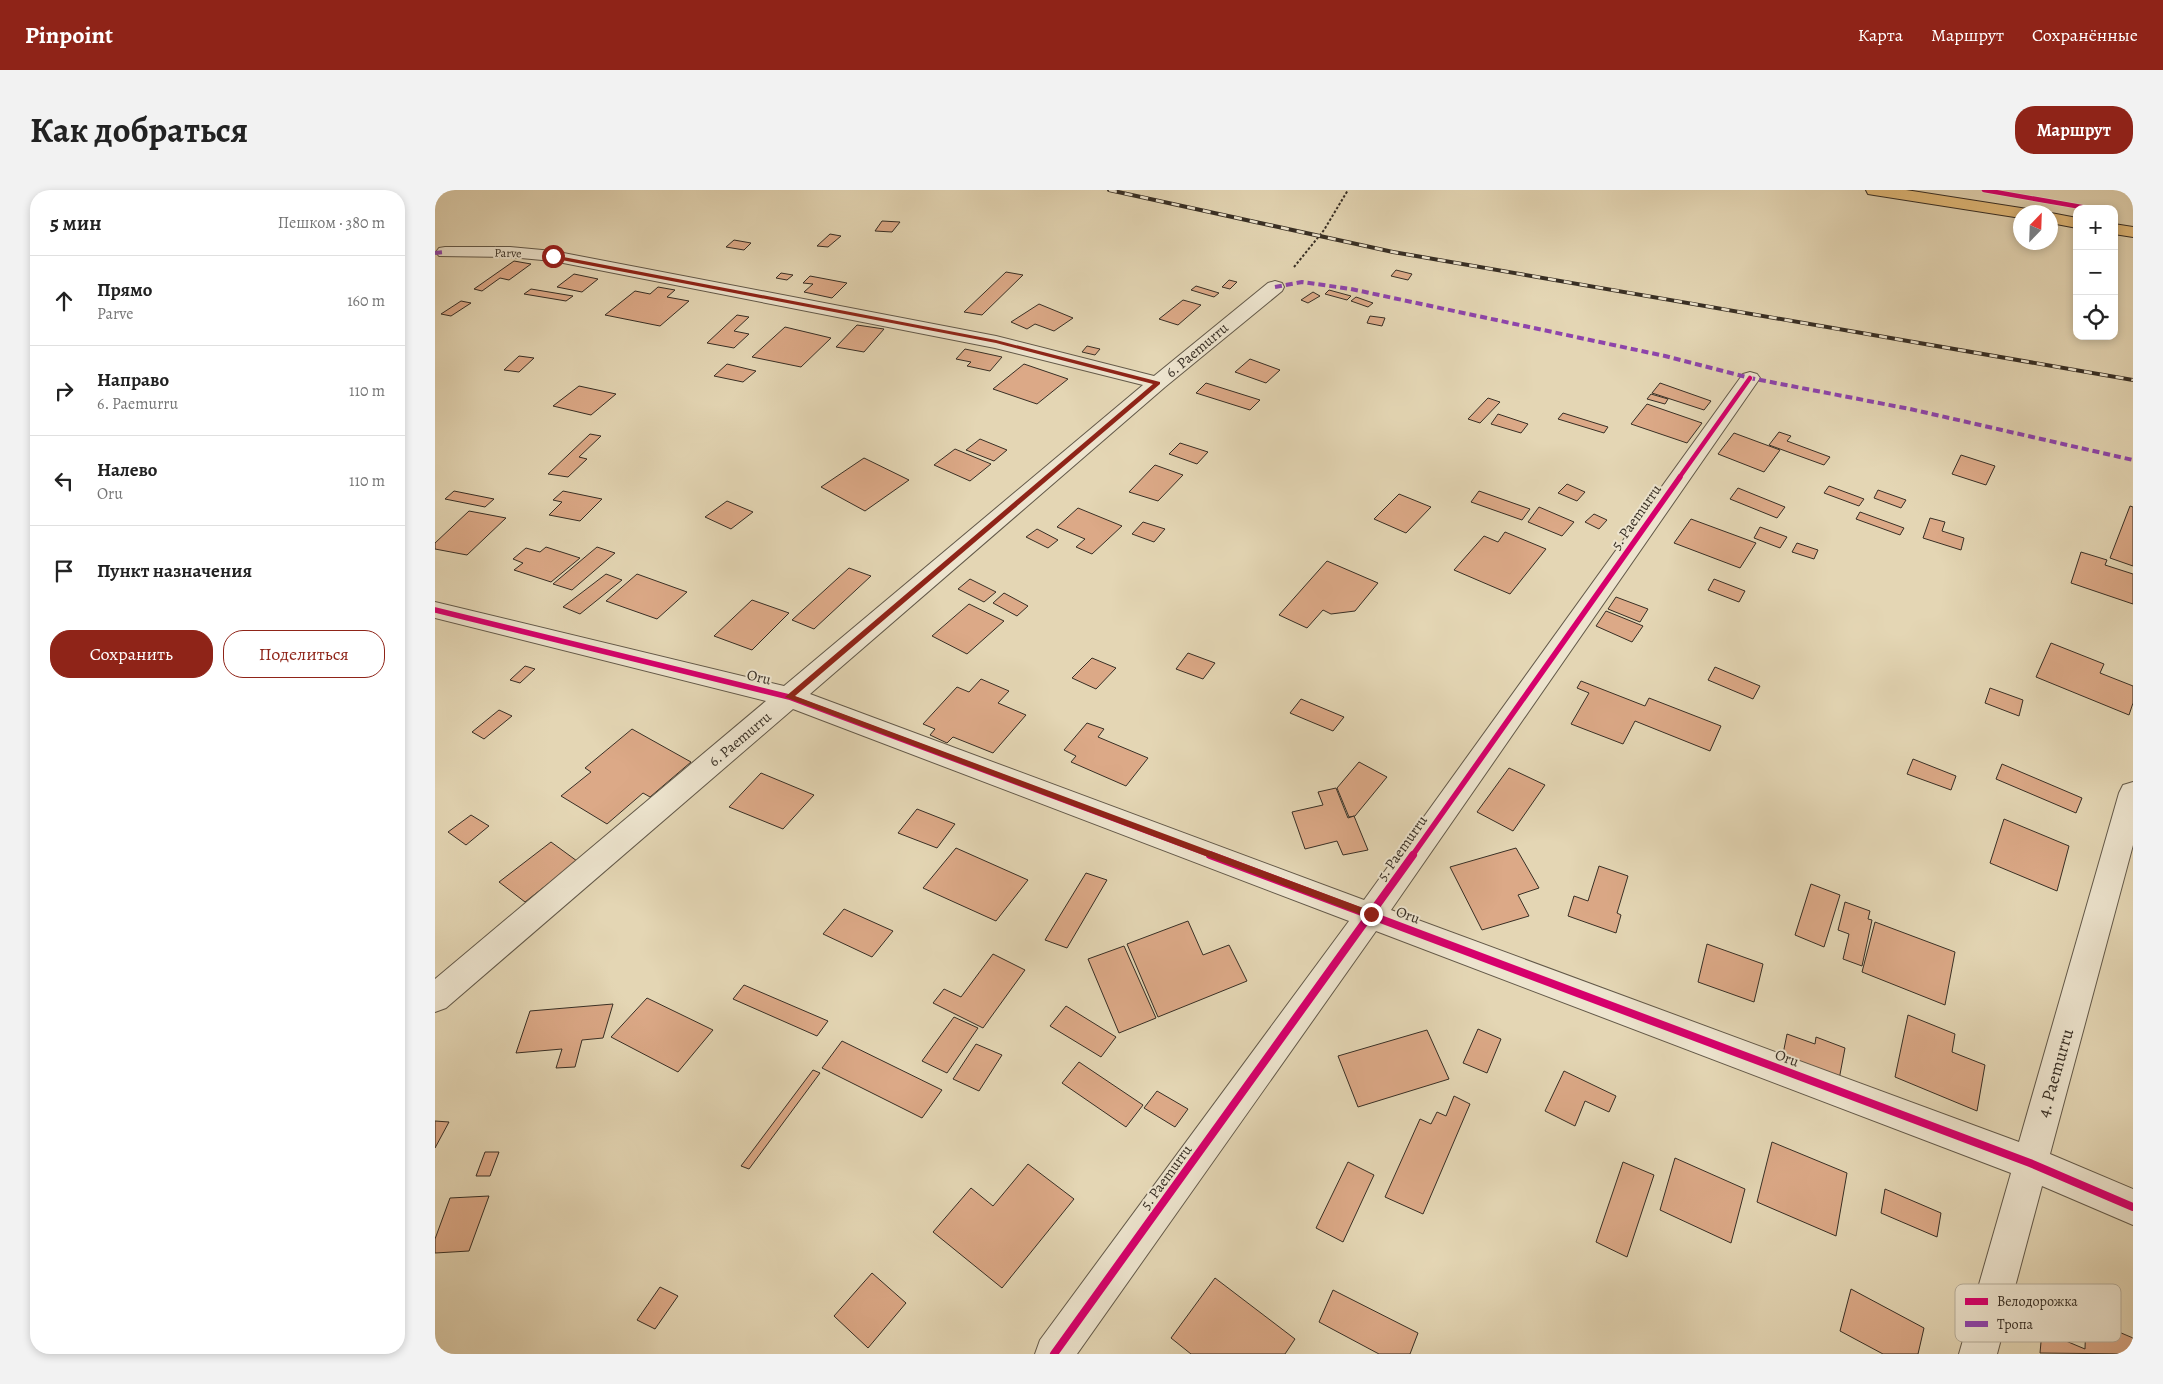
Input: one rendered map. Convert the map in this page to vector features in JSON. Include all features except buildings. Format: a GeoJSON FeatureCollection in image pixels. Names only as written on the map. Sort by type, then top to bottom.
{"type":"FeatureCollection","features":[{"type":"Feature","properties":{"kind":"highway"},"geometry":{"type":"LineString","coordinates":[[1874,190],[2013,212]]}},
{"type":"Feature","properties":{"kind":"highway"},"geometry":{"type":"LineString","coordinates":[[2058,219],[2073,222]]}},
{"type":"Feature","properties":{"kind":"highway"},"geometry":{"type":"LineString","coordinates":[[2118,230],[2133,232]]}},
{"type":"Feature","properties":{"kind":"street","name":"Parve"},"geometry":{"type":"LineString","coordinates":[[445,252],[510,252],[553,256],[996,342],[1158,383]]}},
{"type":"Feature","properties":{"kind":"street","name":"6. Paemurru"},"geometry":{"type":"LineString","coordinates":[[435,998],[1158,383],[1275,286]]}},
{"type":"Feature","properties":{"kind":"street","name":"5. Paemurru"},"geometry":{"type":"LineString","coordinates":[[1054,1354],[1371,914],[1750,378]]}},
{"type":"Feature","properties":{"kind":"street","name":"Oru"},"geometry":{"type":"LineString","coordinates":[[435,610],[789,697],[2030,1163],[2133,1207]]}},
{"type":"Feature","properties":{"kind":"street","name":"4. Paemurru"},"geometry":{"type":"LineString","coordinates":[[1997,1284],[2133,793]]}},
{"type":"Feature","properties":{"kind":"path"},"geometry":{"type":"LineString","coordinates":[[1275,286],[1312,248],[1348,190]]}},
{"type":"Feature","properties":{"kind":"railway"},"geometry":{"type":"LineString","coordinates":[[1109,190],[1393,252],[2133,380]]}},
{"type":"Feature","properties":{"kind":"marked path"},"geometry":{"type":"LineString","coordinates":[[435,253],[445,252]]}},
{"type":"Feature","properties":{"kind":"marked path"},"geometry":{"type":"LineString","coordinates":[[1275,287],[1302,282],[1351,289],[1665,356],[1750,378],[1910,409],[2133,460]]}},
{"type":"Feature","properties":{"kind":"cycle path"},"geometry":{"type":"LineString","coordinates":[[1984,190],[2073,206]]}},
{"type":"Feature","properties":{"kind":"cycle path"},"geometry":{"type":"LineString","coordinates":[[1054,1354],[1371,914],[1750,378]]}},
{"type":"Feature","properties":{"kind":"cycle path"},"geometry":{"type":"LineString","coordinates":[[435,610],[789,697],[2030,1163],[2133,1207]]}},
{"type":"Feature","properties":{"kind":"route"},"geometry":{"type":"LineString","coordinates":[[553,256],[996,342],[1158,383],[789,697],[1371,914]]}}]}
